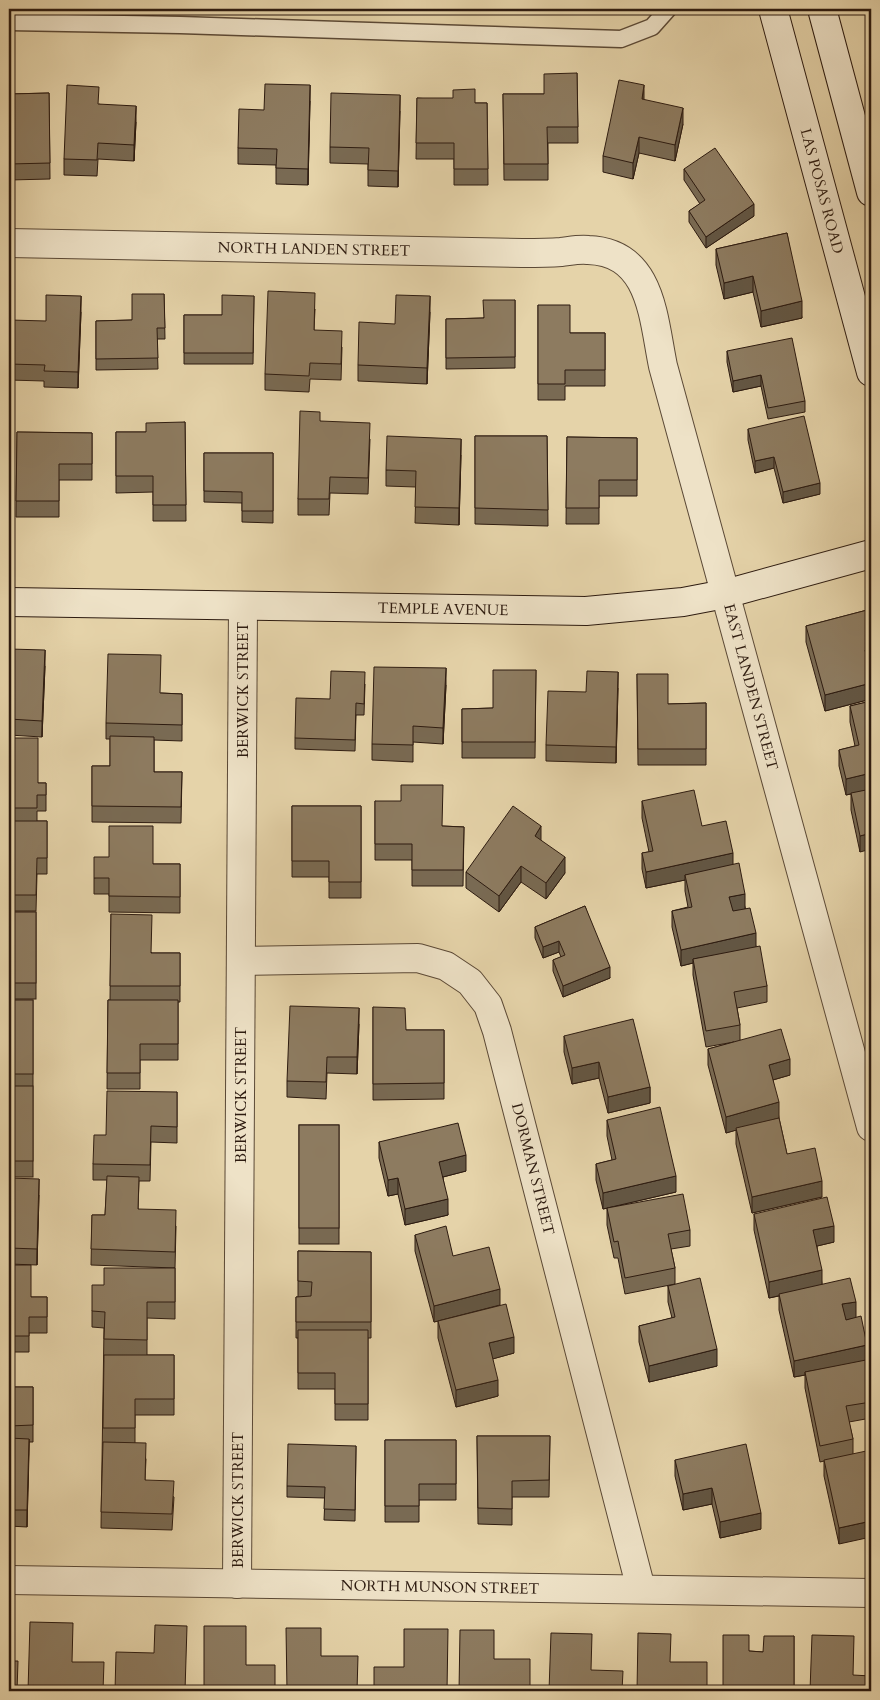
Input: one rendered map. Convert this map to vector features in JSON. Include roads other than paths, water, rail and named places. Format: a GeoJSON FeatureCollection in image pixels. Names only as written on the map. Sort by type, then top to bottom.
{"type":"FeatureCollection","features":[{"type":"Feature","properties":{"kind":"street","name":"LAS POSAS ROAD"},"geometry":{"type":"LineString","coordinates":[[773,9],[871,372]]}},
{"type":"Feature","properties":{"kind":"street"},"geometry":{"type":"LineString","coordinates":[[822,9],[871,192]]}},
{"type":"Feature","properties":{"kind":"street","name":"NORTH LANDEN STREET"},"geometry":{"type":"LineString","coordinates":[[9,243],[522,253],[586,249],[602,251],[618,257]]}},
{"type":"Feature","properties":{"kind":"street","name":"EAST LANDEN STREET"},"geometry":{"type":"LineString","coordinates":[[618,257],[632,267],[641,278],[648,293],[663,366],[871,1128]]}},
{"type":"Feature","properties":{"kind":"street","name":"TEMPLE AVENUE"},"geometry":{"type":"LineString","coordinates":[[9,602],[586,611],[683,602],[725,594],[871,554]]}},
{"type":"Feature","properties":{"kind":"street","name":"BERWICK STREET"},"geometry":{"type":"LineString","coordinates":[[238,1584],[244,606]]}},
{"type":"Feature","properties":{"kind":"street","name":"DORMAN STREET"},"geometry":{"type":"LineString","coordinates":[[242,961],[418,958],[446,966],[470,982],[488,1005],[497,1031],[641,1589]]}},
{"type":"Feature","properties":{"kind":"street","name":"NORTH MUNSON STREET"},"geometry":{"type":"LineString","coordinates":[[9,1580],[871,1593]]}},
{"type":"Feature","properties":{"kind":"lane"},"geometry":{"type":"LineString","coordinates":[[9,22],[180,25],[622,39],[652,27],[668,9]]}}]}
